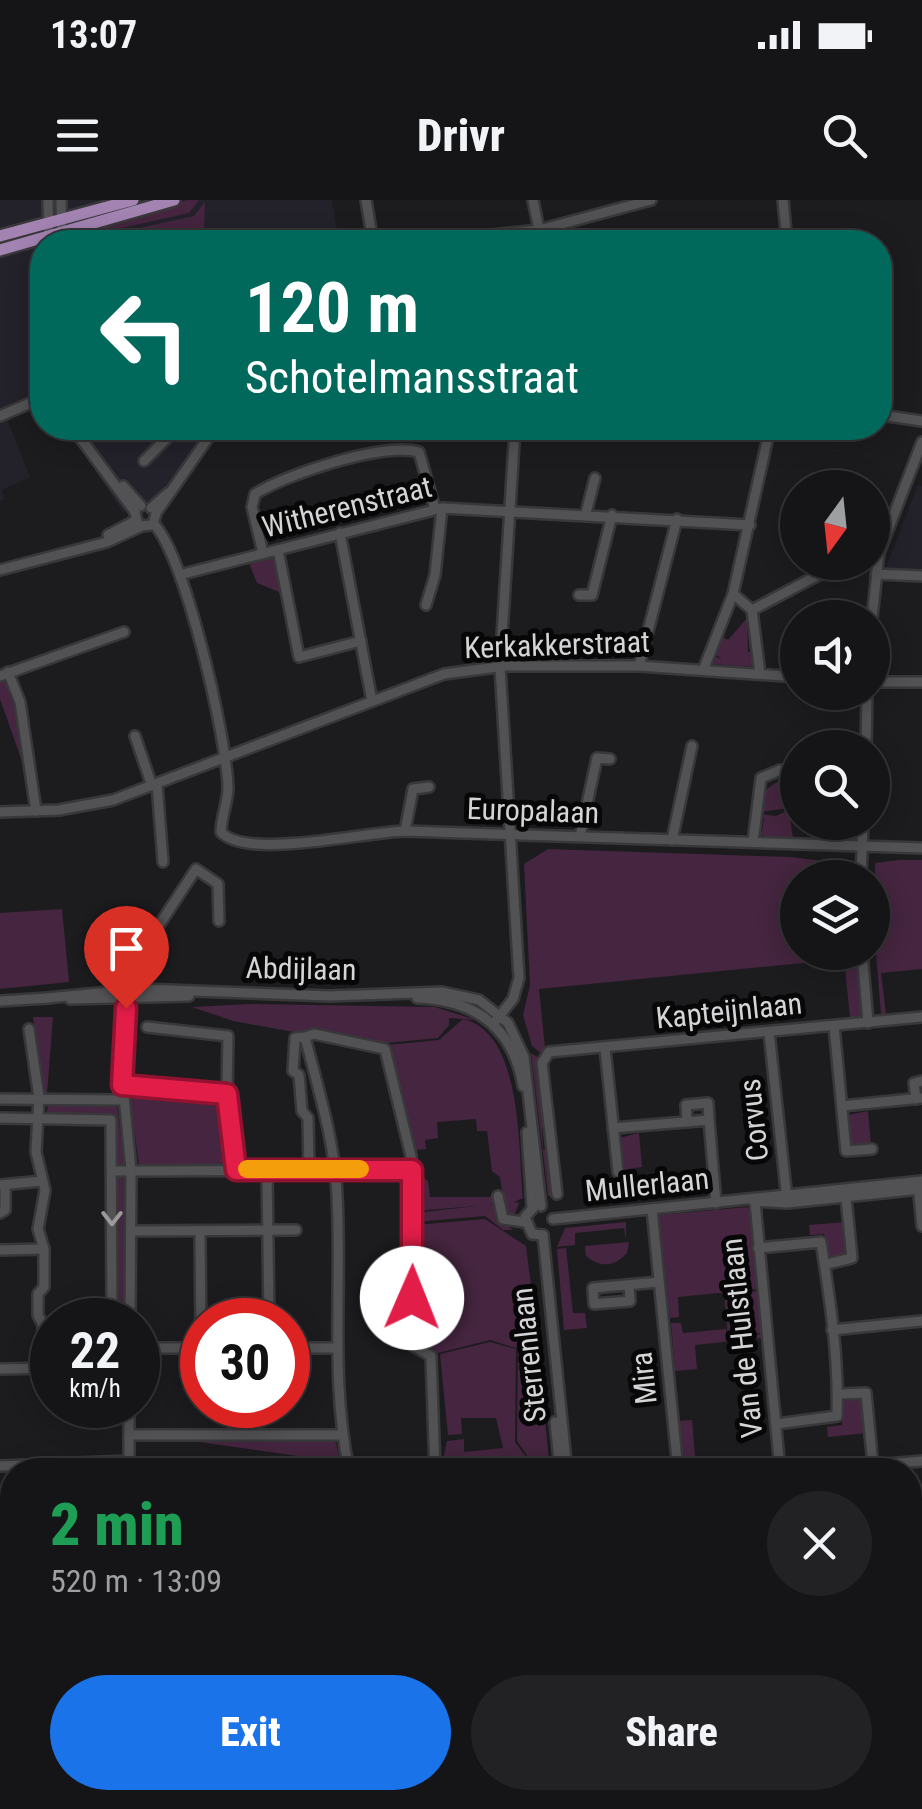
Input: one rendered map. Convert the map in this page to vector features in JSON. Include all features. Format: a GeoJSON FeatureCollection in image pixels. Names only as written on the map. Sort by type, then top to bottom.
{"type":"FeatureCollection","features":[{"type":"Feature","properties":{"kind":"main road"},"geometry":{"type":"LineString","coordinates":[[66,230],[133,200]]}},
{"type":"Feature","properties":{"kind":"main road"},"geometry":{"type":"LineString","coordinates":[[68,230],[174,200]]}},
{"type":"Feature","properties":{"kind":"main road"},"geometry":{"type":"LineString","coordinates":[[0,236],[30,235]]}},
{"type":"Feature","properties":{"kind":"main road"},"geometry":{"type":"LineString","coordinates":[[0,250],[30,240]]}},
{"type":"Feature","properties":{"kind":"street"},"geometry":{"type":"LineString","coordinates":[[48,200],[48,230]]}},
{"type":"Feature","properties":{"kind":"street"},"geometry":{"type":"LineString","coordinates":[[60,200],[61,230]]}},
{"type":"Feature","properties":{"kind":"street"},"geometry":{"type":"LineString","coordinates":[[366,200],[371,230]]}},
{"type":"Feature","properties":{"kind":"street"},"geometry":{"type":"LineString","coordinates":[[533,200],[539,230],[651,200]]}},
{"type":"Feature","properties":{"kind":"street"},"geometry":{"type":"LineString","coordinates":[[783,200],[787,230]]}},
{"type":"Feature","properties":{"kind":"street"},"geometry":{"type":"LineString","coordinates":[[0,416],[30,403]]}},
{"type":"Feature","properties":{"kind":"street"},"geometry":{"type":"LineString","coordinates":[[892,416],[921,420]]}},
{"type":"Feature","properties":{"kind":"street"},"geometry":{"type":"LineString","coordinates":[[81,440],[168,547],[183,574],[225,760]]}},
{"type":"Feature","properties":{"kind":"street"},"geometry":{"type":"LineString","coordinates":[[144,461],[165,440]]}},
{"type":"Feature","properties":{"kind":"street"},"geometry":{"type":"LineString","coordinates":[[0,570],[93,544],[145,518],[174,487],[207,440]]}},
{"type":"Feature","properties":{"kind":"street"},"geometry":{"type":"LineString","coordinates":[[513,440],[500,667],[520,978],[516,994],[497,1018],[515,1032],[524,1057],[537,1207],[524,1222]]}},
{"type":"Feature","properties":{"kind":"street"},"geometry":{"type":"LineString","coordinates":[[704,668],[734,594],[768,440]]}},
{"type":"Feature","properties":{"kind":"street"},"geometry":{"type":"LineString","coordinates":[[890,525],[917,474],[922,442]]}},
{"type":"Feature","properties":{"kind":"street"},"geometry":{"type":"LineString","coordinates":[[263,553],[252,507],[256,494],[331,464],[380,454],[419,452],[438,509],[435,574],[426,604]]}},
{"type":"Feature","properties":{"kind":"street"},"geometry":{"type":"LineString","coordinates":[[586,513],[595,478]]}},
{"type":"Feature","properties":{"kind":"street","name":"Witherenstraat"},"geometry":{"type":"LineString","coordinates":[[183,574],[438,509],[510,508],[750,524]]}},
{"type":"Feature","properties":{"kind":"street"},"geometry":{"type":"LineString","coordinates":[[580,595],[592,595],[612,515]]}},
{"type":"Feature","properties":{"kind":"street"},"geometry":{"type":"LineString","coordinates":[[639,666],[677,520]]}},
{"type":"Feature","properties":{"kind":"street"},"geometry":{"type":"LineString","coordinates":[[340,532],[372,701]]}},
{"type":"Feature","properties":{"kind":"street"},"geometry":{"type":"LineString","coordinates":[[278,550],[299,656],[361,641]]}},
{"type":"Feature","properties":{"kind":"street"},"geometry":{"type":"LineString","coordinates":[[890,575],[922,576]]}},
{"type":"Feature","properties":{"kind":"street"},"geometry":{"type":"LineString","coordinates":[[752,610],[809,580]]}},
{"type":"Feature","properties":{"kind":"street"},"geometry":{"type":"LineString","coordinates":[[734,594],[752,610],[760,674]]}},
{"type":"Feature","properties":{"kind":"street"},"geometry":{"type":"LineString","coordinates":[[36,811],[20,702],[4,674],[124,632]]}},
{"type":"Feature","properties":{"kind":"street","name":"Kerkakkerstraat"},"geometry":{"type":"LineString","coordinates":[[0,812],[92,806],[225,760],[444,674],[500,667],[639,666],[780,676]]}},
{"type":"Feature","properties":{"kind":"street"},"geometry":{"type":"LineString","coordinates":[[890,682],[922,682]]}},
{"type":"Feature","properties":{"kind":"street"},"geometry":{"type":"LineString","coordinates":[[136,736],[160,811],[164,862]]}},
{"type":"Feature","properties":{"kind":"street"},"geometry":{"type":"LineString","coordinates":[[672,840],[692,746]]}},
{"type":"Feature","properties":{"kind":"street"},"geometry":{"type":"LineString","coordinates":[[580,836],[597,758],[610,760]]}},
{"type":"Feature","properties":{"kind":"street","name":"Europalaan"},"geometry":{"type":"LineString","coordinates":[[225,760],[228,790],[221,832],[230,840],[275,846],[346,834],[406,831],[922,848]]}},
{"type":"Feature","properties":{"kind":"street"},"geometry":{"type":"LineString","coordinates":[[753,842],[761,778],[780,770]]}},
{"type":"Feature","properties":{"kind":"street"},"geometry":{"type":"LineString","coordinates":[[406,831],[408,798],[414,789],[429,787]]}},
{"type":"Feature","properties":{"kind":"street"},"geometry":{"type":"LineString","coordinates":[[862,840],[862,860]]}},
{"type":"Feature","properties":{"kind":"street"},"geometry":{"type":"LineString","coordinates":[[130,1298],[131,1170],[122,1085],[129,946],[152,936],[196,869],[218,884],[219,921]]}},
{"type":"Feature","properties":{"kind":"street"},"geometry":{"type":"LineString","coordinates":[[864,970],[868,1023]]}},
{"type":"Feature","properties":{"kind":"street","name":"Abdijlaan"},"geometry":{"type":"LineString","coordinates":[[0,1000],[126,993],[460,994],[497,1018]]}},
{"type":"Feature","properties":{"kind":"street","name":"Kapteijnlaan"},"geometry":{"type":"LineString","coordinates":[[557,1194],[543,1058],[548,1052],[922,1017]]}},
{"type":"Feature","properties":{"kind":"street"},"geometry":{"type":"LineString","coordinates":[[834,1026],[846,1151],[872,1149]]}},
{"type":"Feature","properties":{"kind":"street"},"geometry":{"type":"LineString","coordinates":[[147,1027],[228,1036],[227,1094],[236,1170]]}},
{"type":"Feature","properties":{"kind":"street"},"geometry":{"type":"LineString","coordinates":[[29,1030],[39,1097],[36,1152],[41,1158],[44,1195],[38,1229],[44,1254],[44,1287],[38,1298]]}},
{"type":"Feature","properties":{"kind":"street","name":"Corvus"},"geometry":{"type":"LineString","coordinates":[[770,1032],[787,1198]]}},
{"type":"Feature","properties":{"kind":"street"},"geometry":{"type":"LineString","coordinates":[[314,1072],[299,1075],[293,1071],[295,1038],[314,1034],[384,1046],[412,1170],[411,1334],[413,1346],[431,1356],[435,1458]]}},
{"type":"Feature","properties":{"kind":"street"},"geometry":{"type":"LineString","coordinates":[[305,1037],[334,1169],[336,1348],[347,1458]]}},
{"type":"Feature","properties":{"kind":"street"},"geometry":{"type":"LineString","coordinates":[[604,1048],[618,1172]]}},
{"type":"Feature","properties":{"kind":"street"},"geometry":{"type":"LineString","coordinates":[[299,1075],[302,1111],[308,1118],[308,1169]]}},
{"type":"Feature","properties":{"kind":"street"},"geometry":{"type":"LineString","coordinates":[[842,1106],[919,1099],[914,1083],[922,1081]]}},
{"type":"Feature","properties":{"kind":"street"},"geometry":{"type":"LineString","coordinates":[[122,1085],[227,1094]]}},
{"type":"Feature","properties":{"kind":"street"},"geometry":{"type":"LineString","coordinates":[[0,1099],[124,1100]]}},
{"type":"Feature","properties":{"kind":"street"},"geometry":{"type":"LineString","coordinates":[[687,1122],[686,1104],[708,1103],[716,1202]]}},
{"type":"Feature","properties":{"kind":"street"},"geometry":{"type":"LineString","coordinates":[[308,1118],[323,1114]]}},
{"type":"Feature","properties":{"kind":"street"},"geometry":{"type":"LineString","coordinates":[[0,1118],[110,1120],[112,1298]]}},
{"type":"Feature","properties":{"kind":"street"},"geometry":{"type":"LineString","coordinates":[[613,1128],[710,1120]]}},
{"type":"Feature","properties":{"kind":"street"},"geometry":{"type":"LineString","coordinates":[[268,1169],[269,1298]]}},
{"type":"Feature","properties":{"kind":"street"},"geometry":{"type":"LineString","coordinates":[[112,1170],[412,1170]]}},
{"type":"Feature","properties":{"kind":"street"},"geometry":{"type":"LineString","coordinates":[[0,1213],[4,1210],[2,1186],[42,1181]]}},
{"type":"Feature","properties":{"kind":"street"},"geometry":{"type":"LineString","coordinates":[[920,1185],[922,1226]]}},
{"type":"Feature","properties":{"kind":"street","name":"Mullerlaan"},"geometry":{"type":"LineString","coordinates":[[553,1220],[920,1185]]}},
{"type":"Feature","properties":{"kind":"street","name":"Mullerlaan"},"geometry":{"type":"LineString","coordinates":[[787,1198],[846,1198],[920,1185]]}},
{"type":"Feature","properties":{"kind":"street"},"geometry":{"type":"LineString","coordinates":[[498,1196],[503,1219],[524,1222],[540,1235],[553,1220],[537,1207]]}},
{"type":"Feature","properties":{"kind":"street"},"geometry":{"type":"LineString","coordinates":[[828,1264],[852,1258],[846,1198]]}},
{"type":"Feature","properties":{"kind":"street","name":"Van de Hulstlaan"},"geometry":{"type":"LineString","coordinates":[[750,1201],[779,1458]]}},
{"type":"Feature","properties":{"kind":"street","name":"Mira"},"geometry":{"type":"LineString","coordinates":[[652,1209],[677,1458]]}},
{"type":"Feature","properties":{"kind":"street"},"geometry":{"type":"LineString","coordinates":[[131,1231],[296,1230]]}},
{"type":"Feature","properties":{"kind":"street"},"geometry":{"type":"LineString","coordinates":[[200,1231],[201,1298]]}},
{"type":"Feature","properties":{"kind":"street","name":"Sterrenlaan"},"geometry":{"type":"LineString","coordinates":[[540,1235],[562,1458]]}},
{"type":"Feature","properties":{"kind":"street"},"geometry":{"type":"LineString","coordinates":[[758,1248],[821,1242],[828,1264],[840,1394],[836,1418],[776,1424]]}},
{"type":"Feature","properties":{"kind":"street"},"geometry":{"type":"LineString","coordinates":[[0,1250],[44,1254]]}},
{"type":"Feature","properties":{"kind":"street"},"geometry":{"type":"LineString","coordinates":[[629,1285],[660,1282]]}},
{"type":"Feature","properties":{"kind":"street"},"geometry":{"type":"LineString","coordinates":[[832,1330],[922,1321]]}},
{"type":"Feature","properties":{"kind":"street"},"geometry":{"type":"LineString","coordinates":[[310,1348],[336,1348]]}},
{"type":"Feature","properties":{"kind":"street"},"geometry":{"type":"LineString","coordinates":[[0,1369],[30,1368]]}},
{"type":"Feature","properties":{"kind":"street"},"geometry":{"type":"LineString","coordinates":[[840,1394],[866,1393],[873,1458]]}},
{"type":"Feature","properties":{"kind":"street"},"geometry":{"type":"LineString","coordinates":[[129,1428],[129,1458]]}},
{"type":"Feature","properties":{"kind":"street"},"geometry":{"type":"LineString","coordinates":[[129,1435],[342,1435]]}},
{"type":"Feature","properties":{"kind":"shaded area"},"geometry":{"type":"Polygon","coordinates":[[[0,200],[332,200],[337,230],[30,230],[30,410],[7,420],[30,477],[2,490],[4,500],[0,501],[0,200]]]}},
{"type":"Feature","properties":{"kind":"shaded area"},"geometry":{"type":"Polygon","coordinates":[[[187,200],[199,200],[189,213],[113,230],[95,229],[187,200]]]}},
{"type":"Feature","properties":{"kind":"shaded area"},"geometry":{"type":"Polygon","coordinates":[[[205,202],[204,230],[131,230],[194,216],[205,202]]]}},
{"type":"Feature","properties":{"kind":"shaded area"},"geometry":{"type":"Polygon","coordinates":[[[76,440],[201,440],[163,495],[123,513],[76,440]]]}},
{"type":"Feature","properties":{"kind":"shaded area"},"geometry":{"type":"Polygon","coordinates":[[[918,485],[922,486],[922,571],[890,569],[890,556],[918,485]]]}},
{"type":"Feature","properties":{"kind":"shaded area"},"geometry":{"type":"Polygon","coordinates":[[[276,558],[284,594],[257,583],[249,563],[276,558]]]}},
{"type":"Feature","properties":{"kind":"shaded area"},"geometry":{"type":"Polygon","coordinates":[[[747,618],[748,652],[752,652],[754,667],[713,664],[716,657],[722,659],[716,655],[723,637],[728,640],[747,618]]]}},
{"type":"Feature","properties":{"kind":"shaded area"},"geometry":{"type":"Polygon","coordinates":[[[8,679],[16,697],[29,781],[0,699],[0,682],[8,679]]]}},
{"type":"Feature","properties":{"kind":"shaded area"},"geometry":{"type":"Polygon","coordinates":[[[780,780],[780,809],[760,812],[764,791],[780,780]]]}},
{"type":"Feature","properties":{"kind":"shaded area"},"geometry":{"type":"Polygon","coordinates":[[[760,814],[780,814],[780,838],[757,835],[762,832],[764,818],[760,814]]]}},
{"type":"Feature","properties":{"kind":"shaded area"},"geometry":{"type":"Polygon","coordinates":[[[548,849],[815,860],[780,860],[780,965],[539,989],[545,1048],[557,1047],[542,1054],[532,1046],[523,1015],[530,985],[524,864],[548,849]]]}},
{"type":"Feature","properties":{"kind":"shaded area"},"geometry":{"type":"Polygon","coordinates":[[[922,860],[922,969],[881,973],[886,1014],[881,1014],[877,970],[890,970],[890,861],[922,860]]]}},
{"type":"Feature","properties":{"kind":"shaded area"},"geometry":{"type":"Polygon","coordinates":[[[62,909],[69,982],[0,989],[0,913],[62,909]]]}},
{"type":"Feature","properties":{"kind":"shaded area"},"geometry":{"type":"Polygon","coordinates":[[[845,970],[859,970],[862,1018],[833,1023],[833,1019],[850,1017],[845,970]]]}},
{"type":"Feature","properties":{"kind":"shaded area"},"geometry":{"type":"Polygon","coordinates":[[[192,1007],[435,1007],[476,1020],[449,1018],[449,1025],[438,1038],[386,1043],[317,1029],[305,1034],[233,1021],[192,1007]]]}},
{"type":"Feature","properties":{"kind":"shaded area"},"geometry":{"type":"Polygon","coordinates":[[[33,1017],[53,1017],[47,1094],[44,1094],[33,1017]]]}},
{"type":"Feature","properties":{"kind":"shaded area"},"geometry":{"type":"Polygon","coordinates":[[[463,1019],[483,1028],[497,1046],[514,1095],[523,1198],[514,1202],[519,1203],[512,1220],[506,1218],[500,1177],[492,1171],[487,1131],[477,1131],[476,1119],[437,1122],[438,1138],[425,1140],[426,1149],[413,1150],[387,1045],[439,1040],[463,1019]]]}},
{"type":"Feature","properties":{"kind":"shaded area"},"geometry":{"type":"Polygon","coordinates":[[[531,1053],[539,1058],[543,1149],[549,1151],[556,1201],[548,1195],[531,1053]]]}},
{"type":"Feature","properties":{"kind":"shaded area"},"geometry":{"type":"Polygon","coordinates":[[[132,1090],[223,1096],[223,1125],[228,1125],[231,1143],[226,1144],[233,1164],[139,1165],[129,1093],[132,1090]]]}},
{"type":"Feature","properties":{"kind":"shaded area"},"geometry":{"type":"Polygon","coordinates":[[[49,1101],[117,1105],[125,1168],[114,1167],[114,1121],[46,1115],[49,1101]]]}},
{"type":"Feature","properties":{"kind":"shaded area"},"geometry":{"type":"Polygon","coordinates":[[[868,1111],[871,1145],[850,1147],[848,1115],[868,1111]]]}},
{"type":"Feature","properties":{"kind":"shaded area"},"geometry":{"type":"Polygon","coordinates":[[[639,1133],[642,1167],[623,1170],[619,1164],[619,1138],[639,1133]]]}},
{"type":"Feature","properties":{"kind":"shaded area"},"geometry":{"type":"Polygon","coordinates":[[[115,1175],[126,1180],[127,1298],[116,1298],[115,1175]]]}},
{"type":"Feature","properties":{"kind":"shaded area"},"geometry":{"type":"Polygon","coordinates":[[[415,1178],[428,1181],[430,1197],[490,1197],[493,1191],[497,1203],[490,1205],[497,1205],[501,1221],[513,1230],[503,1230],[485,1216],[415,1222],[415,1213],[477,1206],[415,1211],[415,1178]]]}},
{"type":"Feature","properties":{"kind":"shaded area"},"geometry":{"type":"Polygon","coordinates":[[[747,1207],[752,1215],[759,1289],[678,1297],[679,1317],[670,1318],[659,1215],[747,1207]]]}},
{"type":"Feature","properties":{"kind":"shaded area"},"geometry":{"type":"Polygon","coordinates":[[[485,1219],[526,1246],[535,1317],[516,1348],[490,1340],[434,1354],[416,1341],[415,1225],[485,1219]]]}},
{"type":"Feature","properties":{"kind":"shaded area"},"geometry":{"type":"Polygon","coordinates":[[[626,1222],[626,1240],[624,1228],[575,1233],[575,1245],[557,1247],[565,1228],[626,1222]]]}},
{"type":"Feature","properties":{"kind":"shaded area"},"geometry":{"type":"Polygon","coordinates":[[[846,1222],[850,1255],[828,1260],[824,1234],[810,1235],[809,1225],[846,1222]]]}},
{"type":"Feature","properties":{"kind":"shaded area"},"geometry":{"type":"Polygon","coordinates":[[[629,1242],[627,1253],[612,1263],[597,1263],[586,1256],[585,1246],[629,1242]]]}},
{"type":"Feature","properties":{"kind":"shaded area"},"geometry":{"type":"Polygon","coordinates":[[[566,1248],[573,1313],[585,1313],[587,1328],[564,1330],[557,1249],[566,1248]]]}},
{"type":"Feature","properties":{"kind":"shaded area"},"geometry":{"type":"Polygon","coordinates":[[[759,1291],[761,1333],[728,1336],[724,1293],[759,1291]]]}},
{"type":"Feature","properties":{"kind":"shaded area"},"geometry":{"type":"Polygon","coordinates":[[[535,1320],[549,1458],[529,1458],[517,1441],[518,1348],[535,1320]]]}},
{"type":"Feature","properties":{"kind":"shaded area"},"geometry":{"type":"Polygon","coordinates":[[[671,1323],[681,1323],[683,1333],[726,1329],[727,1338],[762,1334],[762,1338],[695,1345],[697,1369],[675,1371],[671,1323]]]}},
{"type":"Feature","properties":{"kind":"shaded area"},"geometry":{"type":"Polygon","coordinates":[[[490,1342],[516,1349],[515,1442],[527,1458],[443,1458],[447,1441],[464,1439],[464,1452],[503,1448],[496,1418],[461,1418],[462,1434],[448,1435],[440,1354],[490,1342]]]}},
{"type":"Feature","properties":{"kind":"shaded area"},"geometry":{"type":"Polygon","coordinates":[[[861,1397],[867,1433],[828,1437],[827,1427],[842,1425],[841,1400],[861,1397]]]}},
{"type":"Feature","properties":{"kind":"shaded area"},"geometry":{"type":"Polygon","coordinates":[[[692,1420],[695,1458],[680,1458],[678,1421],[692,1420]]]}},
{"type":"Feature","properties":{"kind":"shaded area"},"geometry":{"type":"Polygon","coordinates":[[[326,1436],[336,1443],[339,1458],[312,1458],[192,1441],[326,1436]]]}},
{"type":"Feature","properties":{"kind":"slow traffic"},"geometry":{"type":"LineString","coordinates":[[247,1169],[360,1169]]}},
{"type":"Feature","properties":{"kind":"route"},"geometry":{"type":"LineString","coordinates":[[126,1008],[122,1085],[227,1094],[236,1170],[412,1170],[412,1298]]}}]}
